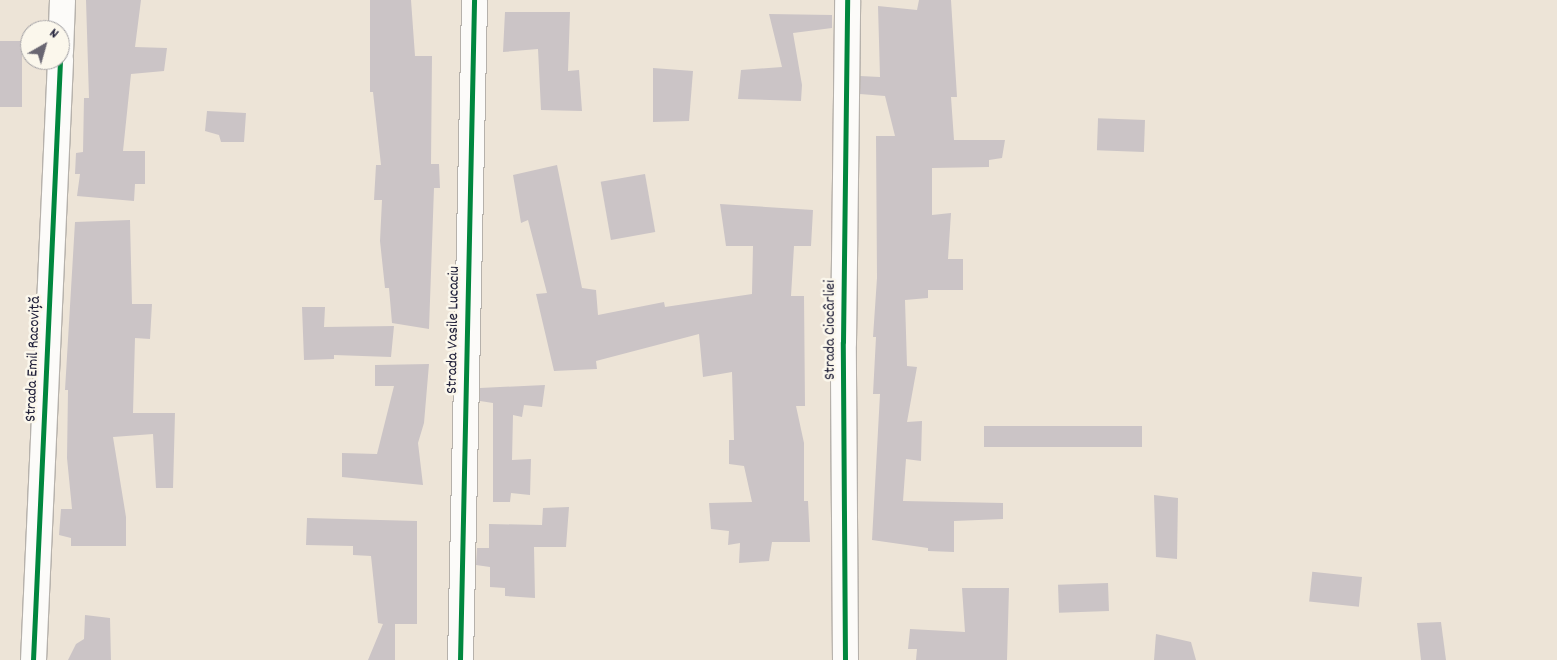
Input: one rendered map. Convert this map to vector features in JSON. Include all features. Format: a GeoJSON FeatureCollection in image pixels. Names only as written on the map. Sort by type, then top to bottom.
{"type":"FeatureCollection","features":[{"type":"Feature","properties":{"kind":"street"},"geometry":{"type":"LineString","coordinates":[[61,20],[62,0]]}},
{"type":"Feature","properties":{"kind":"street","name":"Strada Vasile Lucaciu"},"geometry":{"type":"LineString","coordinates":[[460,660],[474,0]]}},
{"type":"Feature","properties":{"kind":"street","name":"Strada Ciocârliei"},"geometry":{"type":"LineString","coordinates":[[845,660],[843,342],[847,0]]}},
{"type":"Feature","properties":{"kind":"street","name":"Strada Emil Racoviță"},"geometry":{"type":"LineString","coordinates":[[33,660],[60,70]]}},
{"type":"Feature","properties":{"kind":"building"},"geometry":{"type":"Polygon","coordinates":[[[86,0],[141,0],[135,47],[167,48],[164,71],[131,74],[123,151],[145,151],[145,184],[135,184],[134,201],[77,196],[80,174],[75,174],[76,153],[83,152],[84,98],[89,98],[86,0]]]}},
{"type":"Feature","properties":{"kind":"building"},"geometry":{"type":"Polygon","coordinates":[[[370,0],[411,0],[415,56],[432,56],[431,164],[439,164],[440,188],[434,188],[429,329],[392,323],[389,288],[385,288],[380,241],[382,200],[374,200],[376,165],[381,165],[373,92],[370,92],[370,0]]]}},
{"type":"Feature","properties":{"kind":"building"},"geometry":{"type":"Polygon","coordinates":[[[919,0],[951,0],[957,97],[951,97],[954,140],[1005,140],[1002,158],[989,160],[989,167],[932,168],[932,215],[951,213],[948,259],[963,259],[963,290],[928,290],[928,298],[905,300],[907,366],[917,367],[907,422],[922,421],[921,461],[906,459],[903,501],[1003,503],[1003,519],[954,521],[954,552],[928,551],[928,548],[872,540],[880,394],[873,394],[876,337],[873,337],[877,278],[876,136],[895,136],[885,96],[860,94],[860,76],[880,77],[878,6],[917,10],[919,0]]]}},
{"type":"Feature","properties":{"kind":"building"},"geometry":{"type":"Polygon","coordinates":[[[505,12],[570,12],[568,71],[579,70],[582,111],[541,110],[538,49],[503,52],[505,12]]]}},
{"type":"Feature","properties":{"kind":"building"},"geometry":{"type":"Polygon","coordinates":[[[769,14],[832,15],[832,28],[793,33],[802,85],[801,101],[738,99],[741,70],[782,67],[769,14]]]}},
{"type":"Feature","properties":{"kind":"building"},"geometry":{"type":"Polygon","coordinates":[[[0,41],[20,41],[20,70],[22,70],[22,107],[0,107],[0,41]]]}},
{"type":"Feature","properties":{"kind":"building"},"geometry":{"type":"Polygon","coordinates":[[[653,68],[693,71],[689,121],[653,122],[653,68]]]}},
{"type":"Feature","properties":{"kind":"building"},"geometry":{"type":"Polygon","coordinates":[[[207,111],[246,113],[244,142],[221,142],[219,135],[205,131],[207,111]]]}},
{"type":"Feature","properties":{"kind":"building"},"geometry":{"type":"Polygon","coordinates":[[[1098,118],[1145,120],[1144,152],[1097,150],[1098,118]]]}},
{"type":"Feature","properties":{"kind":"building"},"geometry":{"type":"Polygon","coordinates":[[[557,165],[582,288],[596,290],[598,315],[664,302],[665,307],[752,294],[753,246],[726,246],[720,204],[813,210],[811,246],[794,246],[791,296],[804,296],[805,406],[796,406],[804,443],[804,501],[808,501],[810,542],[772,542],[769,561],[739,563],[740,543],[728,545],[729,531],[711,529],[709,503],[752,502],[744,466],[729,464],[729,440],[734,440],[732,372],[703,377],[699,334],[596,361],[597,369],[554,371],[536,294],[547,293],[528,220],[521,223],[513,175],[557,165]]]}},
{"type":"Feature","properties":{"kind":"building"},"geometry":{"type":"Polygon","coordinates":[[[645,174],[655,232],[611,240],[601,182],[645,174]]]}},
{"type":"Feature","properties":{"kind":"building"},"geometry":{"type":"Polygon","coordinates":[[[130,220],[132,304],[152,304],[150,339],[135,338],[133,413],[175,413],[173,488],[156,488],[153,434],[113,437],[126,517],[126,546],[71,546],[71,538],[59,535],[61,509],[72,509],[67,458],[68,390],[65,390],[75,222],[130,220]]]}},
{"type":"Feature","properties":{"kind":"building"},"geometry":{"type":"Polygon","coordinates":[[[302,307],[325,307],[324,327],[394,326],[391,357],[334,355],[334,359],[304,360],[302,307]]]}},
{"type":"Feature","properties":{"kind":"building"},"geometry":{"type":"Polygon","coordinates":[[[429,364],[424,423],[418,443],[423,485],[342,477],[342,453],[377,454],[394,386],[375,386],[375,365],[429,364]]]}},
{"type":"Feature","properties":{"kind":"building"},"geometry":{"type":"Polygon","coordinates":[[[545,385],[542,407],[524,405],[522,417],[513,415],[512,460],[531,459],[530,495],[511,493],[510,502],[493,502],[493,403],[480,401],[480,388],[545,385]]]}},
{"type":"Feature","properties":{"kind":"building"},"geometry":{"type":"Polygon","coordinates":[[[984,426],[1142,426],[1142,447],[984,447],[984,426]]]}},
{"type":"Feature","properties":{"kind":"building"},"geometry":{"type":"Polygon","coordinates":[[[1154,495],[1178,498],[1177,559],[1156,557],[1154,495]]]}},
{"type":"Feature","properties":{"kind":"building"},"geometry":{"type":"Polygon","coordinates":[[[569,507],[566,547],[534,547],[535,598],[505,596],[505,588],[490,587],[490,567],[476,565],[477,548],[489,548],[489,524],[542,525],[543,508],[569,507]]]}},
{"type":"Feature","properties":{"kind":"building"},"geometry":{"type":"Polygon","coordinates":[[[307,518],[417,521],[417,624],[395,624],[395,660],[368,660],[383,624],[378,623],[371,556],[353,555],[353,546],[306,545],[307,518]]]}},
{"type":"Feature","properties":{"kind":"building"},"geometry":{"type":"Polygon","coordinates":[[[1312,572],[1362,577],[1359,607],[1309,602],[1312,572]]]}},
{"type":"Feature","properties":{"kind":"building"},"geometry":{"type":"Polygon","coordinates":[[[1108,583],[1109,611],[1059,613],[1058,585],[1108,583]]]}},
{"type":"Feature","properties":{"kind":"building"},"geometry":{"type":"Polygon","coordinates":[[[962,588],[1009,588],[1007,660],[916,660],[917,649],[908,649],[910,629],[965,632],[962,588]]]}},
{"type":"Feature","properties":{"kind":"building"},"geometry":{"type":"Polygon","coordinates":[[[85,615],[110,618],[111,660],[68,660],[76,644],[84,639],[85,615]]]}},
{"type":"Feature","properties":{"kind":"building"},"geometry":{"type":"Polygon","coordinates":[[[1441,622],[1446,660],[1421,660],[1417,623],[1441,622]]]}},
{"type":"Feature","properties":{"kind":"building"},"geometry":{"type":"Polygon","coordinates":[[[1156,634],[1191,642],[1196,660],[1154,660],[1156,634]]]}},
{"type":"Feature","properties":{"kind":"cycle path"},"geometry":{"type":"LineString","coordinates":[[460,660],[474,0]]}},
{"type":"Feature","properties":{"kind":"cycle path"},"geometry":{"type":"LineString","coordinates":[[845,660],[843,342],[847,0]]}},
{"type":"Feature","properties":{"kind":"cycle path"},"geometry":{"type":"LineString","coordinates":[[33,660],[60,70]]}}]}
